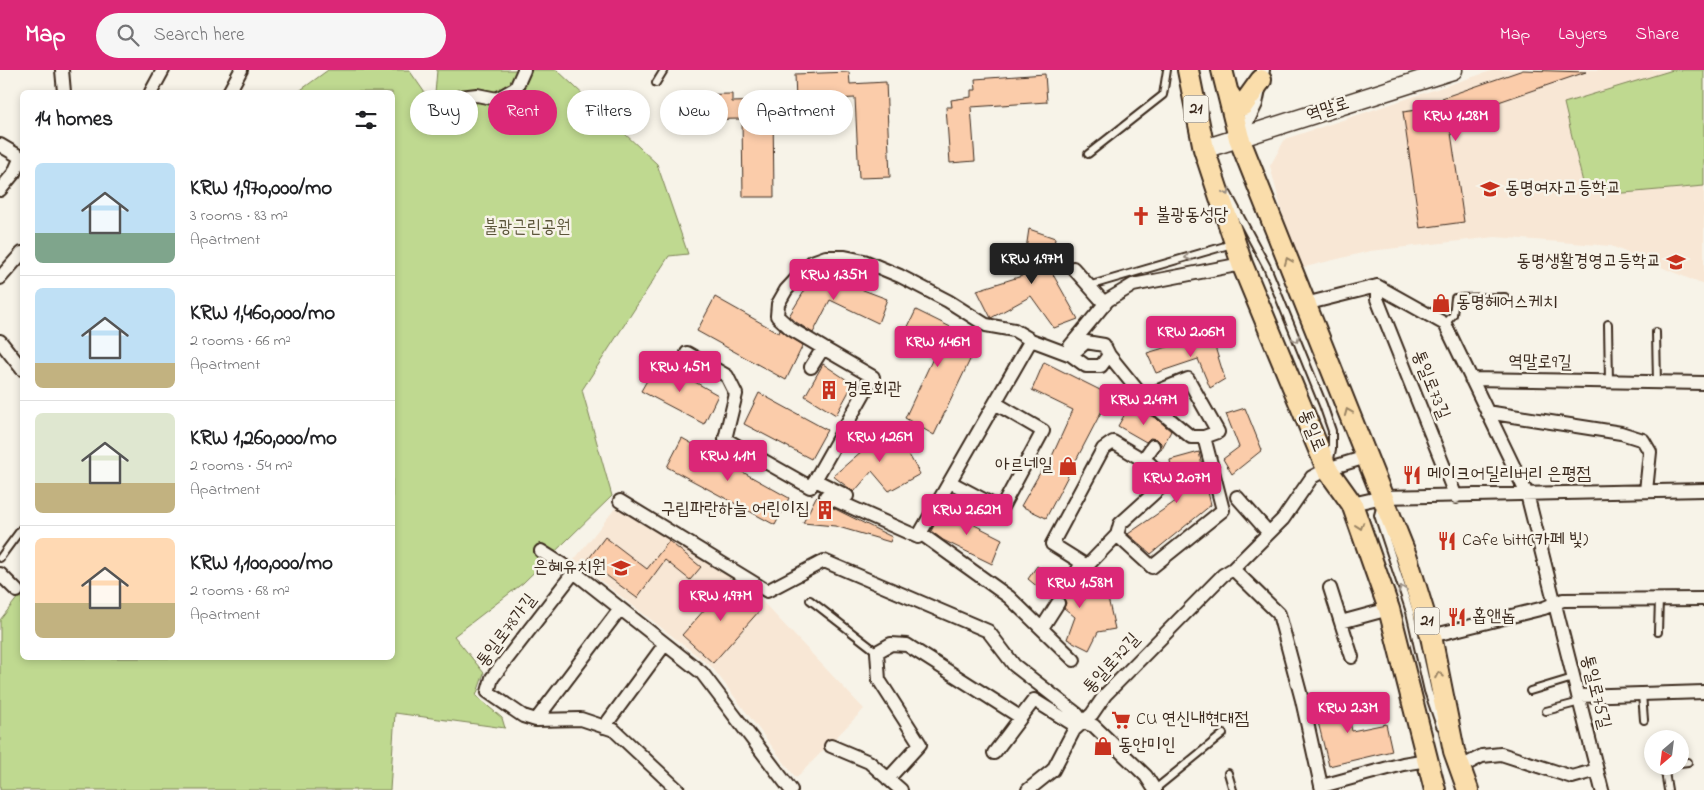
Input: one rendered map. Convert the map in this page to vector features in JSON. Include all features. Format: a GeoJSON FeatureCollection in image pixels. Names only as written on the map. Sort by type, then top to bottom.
{"type":"FeatureCollection","features":[{"type":"Feature","properties":{"kind":"main road","name":"통일로"},"geometry":{"type":"LineString","coordinates":[[1188,70],[1204,149],[1242,264],[1327,469],[1352,504],[1389,609],[1435,790]]}},
{"type":"Feature","properties":{"kind":"main road","name":"21"},"geometry":{"type":"LineString","coordinates":[[1222,70],[1239,138],[1407,558],[1432,636],[1457,759],[1468,790]]}},
{"type":"Feature","properties":{"kind":"main road"},"geometry":{"type":"LineString","coordinates":[[1227,91],[1234,102],[1243,105],[1262,75]]}},
{"type":"Feature","properties":{"kind":"street"},"geometry":{"type":"LineString","coordinates":[[62,70],[64,90]]}},
{"type":"Feature","properties":{"kind":"street"},"geometry":{"type":"LineString","coordinates":[[152,90],[163,70]]}},
{"type":"Feature","properties":{"kind":"street"},"geometry":{"type":"LineString","coordinates":[[230,90],[241,70]]}},
{"type":"Feature","properties":{"kind":"street"},"geometry":{"type":"LineString","coordinates":[[478,95],[497,99],[516,88],[524,70]]}},
{"type":"Feature","properties":{"kind":"street","name":"역말로"},"geometry":{"type":"LineString","coordinates":[[1204,149],[1453,70]]}},
{"type":"Feature","properties":{"kind":"street"},"geometry":{"type":"LineString","coordinates":[[1239,138],[1256,104],[1262,75]]}},
{"type":"Feature","properties":{"kind":"street"},"geometry":{"type":"LineString","coordinates":[[0,144],[20,156]]}},
{"type":"Feature","properties":{"kind":"street"},"geometry":{"type":"LineString","coordinates":[[0,190],[14,173],[20,161]]}},
{"type":"Feature","properties":{"kind":"street"},"geometry":{"type":"LineString","coordinates":[[0,278],[20,255]]}},
{"type":"Feature","properties":{"kind":"street"},"geometry":{"type":"LineString","coordinates":[[687,353],[726,376],[736,394],[725,439],[810,487],[873,377],[791,329],[776,316],[778,304],[799,274],[812,262],[826,257],[864,260],[948,301],[986,325],[1014,330],[1030,340],[1072,354],[1086,366],[1101,366],[1110,355]]}},
{"type":"Feature","properties":{"kind":"street"},"geometry":{"type":"LineString","coordinates":[[1072,354],[1070,346],[1104,304],[1133,285],[1242,264]]}},
{"type":"Feature","properties":{"kind":"street"},"geometry":{"type":"LineString","coordinates":[[1073,268],[1104,304]]}},
{"type":"Feature","properties":{"kind":"street"},"geometry":{"type":"LineString","coordinates":[[1305,304],[1377,286],[1445,324],[1527,494]]}},
{"type":"Feature","properties":{"kind":"street","name":"통일로73길"},"geometry":{"type":"LineString","coordinates":[[1377,286],[1377,299],[1456,497]]}},
{"type":"Feature","properties":{"kind":"street"},"geometry":{"type":"LineString","coordinates":[[826,496],[918,537],[1030,340]]}},
{"type":"Feature","properties":{"kind":"street"},"geometry":{"type":"LineString","coordinates":[[0,341],[20,366]]}},
{"type":"Feature","properties":{"kind":"street"},"geometry":{"type":"LineString","coordinates":[[1072,354],[1086,342],[1104,345],[1142,397],[1168,421],[1191,437],[1204,438],[1218,432],[1188,379],[1142,397]]}},
{"type":"Feature","properties":{"kind":"street"},"geometry":{"type":"LineString","coordinates":[[811,367],[823,348]]}},
{"type":"Feature","properties":{"kind":"street","name":"역말로9길"},"geometry":{"type":"LineString","coordinates":[[1471,379],[1704,383]]}},
{"type":"Feature","properties":{"kind":"street"},"geometry":{"type":"LineString","coordinates":[[950,482],[1001,509],[1043,430],[995,403]]}},
{"type":"Feature","properties":{"kind":"street"},"geometry":{"type":"LineString","coordinates":[[1487,412],[1621,433],[1643,440],[1650,452],[1646,491]]}},
{"type":"Feature","properties":{"kind":"street"},"geometry":{"type":"LineString","coordinates":[[1117,536],[1152,567],[1223,510],[1204,438]]}},
{"type":"Feature","properties":{"kind":"street"},"geometry":{"type":"LineString","coordinates":[[1113,442],[1144,460],[1160,474],[1162,486],[1120,524],[1117,536],[1087,566],[1052,544],[1103,450],[1113,442]]}},
{"type":"Feature","properties":{"kind":"street"},"geometry":{"type":"LineString","coordinates":[[1144,460],[1153,446]]}},
{"type":"Feature","properties":{"kind":"street","name":"통일로72길"},"geometry":{"type":"LineString","coordinates":[[1032,789],[1053,770],[1074,730],[1105,695],[1223,575],[1234,569],[1283,519],[1312,477],[1327,469],[1366,457]]}},
{"type":"Feature","properties":{"kind":"street"},"geometry":{"type":"LineString","coordinates":[[815,480],[847,496]]}},
{"type":"Feature","properties":{"kind":"street"},"geometry":{"type":"LineString","coordinates":[[1352,504],[1383,497],[1456,497],[1704,490]]}},
{"type":"Feature","properties":{"kind":"street","name":"통일로75길"},"geometry":{"type":"LineString","coordinates":[[1527,494],[1602,790]]}},
{"type":"Feature","properties":{"kind":"street"},"geometry":{"type":"LineString","coordinates":[[1237,497],[1269,533]]}},
{"type":"Feature","properties":{"kind":"street","name":"통일로72길"},"geometry":{"type":"LineString","coordinates":[[620,501],[767,591],[824,561],[988,631],[1014,665],[1077,714],[1083,722]]}},
{"type":"Feature","properties":{"kind":"street"},"geometry":{"type":"LineString","coordinates":[[920,533],[1009,596],[1074,660]]}},
{"type":"Feature","properties":{"kind":"street"},"geometry":{"type":"LineString","coordinates":[[541,550],[574,572],[702,673],[791,790]]}},
{"type":"Feature","properties":{"kind":"street"},"geometry":{"type":"LineString","coordinates":[[1067,588],[1082,563]]}},
{"type":"Feature","properties":{"kind":"street"},"geometry":{"type":"LineString","coordinates":[[1234,569],[1279,614],[1302,700],[1321,789],[1404,764],[1427,760]]}},
{"type":"Feature","properties":{"kind":"street","name":"통일로78가길"},"geometry":{"type":"LineString","coordinates":[[574,572],[492,678],[488,692],[523,716],[536,720],[581,719],[614,730],[678,790]]}},
{"type":"Feature","properties":{"kind":"street"},"geometry":{"type":"LineString","coordinates":[[0,574],[17,591]]}},
{"type":"Feature","properties":{"kind":"street"},"geometry":{"type":"LineString","coordinates":[[1330,588],[1352,657]]}},
{"type":"Feature","properties":{"kind":"street"},"geometry":{"type":"LineString","coordinates":[[1432,636],[1563,600],[1704,598]]}},
{"type":"Feature","properties":{"kind":"street"},"geometry":{"type":"LineString","coordinates":[[1042,628],[1058,603]]}},
{"type":"Feature","properties":{"kind":"street"},"geometry":{"type":"LineString","coordinates":[[536,720],[620,609]]}},
{"type":"Feature","properties":{"kind":"street"},"geometry":{"type":"LineString","coordinates":[[1341,622],[1389,609]]}},
{"type":"Feature","properties":{"kind":"street"},"geometry":{"type":"LineString","coordinates":[[604,727],[665,644]]}},
{"type":"Feature","properties":{"kind":"street"},"geometry":{"type":"LineString","coordinates":[[888,779],[920,744],[879,680],[877,652],[891,644],[906,645],[1020,717]]}},
{"type":"Feature","properties":{"kind":"street"},"geometry":{"type":"LineString","coordinates":[[1579,699],[1704,692]]}},
{"type":"Feature","properties":{"kind":"street","name":"통일로72길"},"geometry":{"type":"LineString","coordinates":[[994,753],[1034,700],[1071,723],[1083,722],[1094,726],[1146,776],[1154,790]]}},
{"type":"Feature","properties":{"kind":"street"},"geometry":{"type":"LineString","coordinates":[[831,746],[869,762],[901,790]]}},
{"type":"Feature","properties":{"kind":"street"},"geometry":{"type":"LineString","coordinates":[[1457,759],[1502,754],[1572,777],[1597,770]]}},
{"type":"Feature","properties":{"kind":"lane"},"geometry":{"type":"LineString","coordinates":[[656,82],[664,70]]}},
{"type":"Feature","properties":{"kind":"lane"},"geometry":{"type":"LineString","coordinates":[[1088,154],[1163,95],[1167,70]]}},
{"type":"Feature","properties":{"kind":"lane"},"geometry":{"type":"LineString","coordinates":[[1204,149],[1267,267],[1323,405],[1332,431],[1332,449],[1327,469]]}},
{"type":"Feature","properties":{"kind":"lane"},"geometry":{"type":"LineString","coordinates":[[1088,286],[1235,243]]}},
{"type":"Feature","properties":{"kind":"lane"},"geometry":{"type":"LineString","coordinates":[[1445,324],[1453,315],[1455,298],[1505,297]]}},
{"type":"Feature","properties":{"kind":"lane"},"geometry":{"type":"LineString","coordinates":[[1608,324],[1609,382]]}},
{"type":"Feature","properties":{"kind":"lane"},"geometry":{"type":"LineString","coordinates":[[1656,332],[1657,383]]}},
{"type":"Feature","properties":{"kind":"lane"},"geometry":{"type":"LineString","coordinates":[[1383,497],[1378,515],[1410,612],[1428,691],[1444,737],[1457,759]]}},
{"type":"Feature","properties":{"kind":"lane"},"geometry":{"type":"LineString","coordinates":[[0,558],[20,531]]}},
{"type":"Feature","properties":{"kind":"lane"},"geometry":{"type":"LineString","coordinates":[[1658,632],[1659,599]]}},
{"type":"Feature","properties":{"kind":"lane"},"geometry":{"type":"LineString","coordinates":[[810,600],[877,652]]}},
{"type":"Feature","properties":{"kind":"lane"},"geometry":{"type":"LineString","coordinates":[[1530,691],[1573,678]]}},
{"type":"Feature","properties":{"kind":"lane"},"geometry":{"type":"LineString","coordinates":[[1642,694],[1644,720]]}},
{"type":"Feature","properties":{"kind":"lane"},"geometry":{"type":"LineString","coordinates":[[1546,712],[1579,699]]}},
{"type":"Feature","properties":{"kind":"lane","name":"통일로72길"},"geometry":{"type":"LineString","coordinates":[[1154,790],[1223,734]]}},
{"type":"Feature","properties":{"kind":"lane"},"geometry":{"type":"LineString","coordinates":[[1228,773],[1233,790]]}},
{"type":"Feature","properties":{"kind":"lane"},"geometry":{"type":"LineString","coordinates":[[1666,775],[1668,790]]}},
{"type":"Feature","properties":{"kind":"shaded area","name":"동명여자고등학교"},"geometry":{"type":"Polygon","coordinates":[[[1494,70],[1704,70],[1704,285],[1611,246],[1495,237],[1370,251],[1297,269],[1270,166],[1285,139],[1494,70]]]}},
{"type":"Feature","properties":{"kind":"shaded area"},"geometry":{"type":"Polygon","coordinates":[[[617,506],[744,582],[864,709],[796,778],[712,667],[574,560],[617,506]]]}},
{"type":"Feature","properties":{"kind":"green space","name":"불광근린공원"},"geometry":{"type":"Polygon","coordinates":[[[328,70],[409,70],[423,90],[410,90],[410,135],[478,135],[478,90],[435,90],[437,70],[557,70],[578,90],[567,90],[567,135],[626,135],[657,164],[688,254],[669,256],[582,390],[612,496],[523,583],[454,636],[484,673],[476,696],[502,718],[505,728],[395,713],[390,790],[0,790],[0,620],[20,595],[20,660],[395,660],[395,90],[301,90],[328,70]]]}},
{"type":"Feature","properties":{"kind":"green space"},"geometry":{"type":"Polygon","coordinates":[[[1673,70],[1704,70],[1704,186],[1624,193],[1585,191],[1564,103],[1673,70]]]}},
{"type":"Feature","properties":{"kind":"building"},"geometry":{"type":"Polygon","coordinates":[[[1523,70],[1586,72],[1449,119],[1464,222],[1420,228],[1403,112],[1444,106],[1442,98],[1523,70]]]}},
{"type":"Feature","properties":{"kind":"building"},"geometry":{"type":"Polygon","coordinates":[[[849,72],[850,84],[886,82],[890,177],[859,178],[853,90],[796,90],[795,74],[849,72]]]}},
{"type":"Feature","properties":{"kind":"building"},"geometry":{"type":"Polygon","coordinates":[[[1045,74],[1047,102],[971,107],[975,161],[950,163],[946,107],[952,107],[951,100],[971,97],[971,90],[976,90],[975,79],[1045,74]]]}},
{"type":"Feature","properties":{"kind":"building"},"geometry":{"type":"Polygon","coordinates":[[[728,94],[732,94],[732,102],[738,102],[738,119],[728,119],[728,94]]]}},
{"type":"Feature","properties":{"kind":"building"},"geometry":{"type":"Polygon","coordinates":[[[742,135],[773,135],[774,197],[743,197],[742,135]]]}},
{"type":"Feature","properties":{"kind":"building"},"geometry":{"type":"Polygon","coordinates":[[[1029,229],[1055,238],[1051,271],[1078,319],[1054,328],[1031,296],[991,318],[977,290],[1022,276],[1029,229]]]}},
{"type":"Feature","properties":{"kind":"building"},"geometry":{"type":"Polygon","coordinates":[[[816,272],[887,299],[878,323],[830,300],[813,333],[796,322],[789,316],[816,272]]]}},
{"type":"Feature","properties":{"kind":"building"},"geometry":{"type":"Polygon","coordinates":[[[715,297],[779,333],[780,330],[803,345],[786,380],[697,331],[715,297]]]}},
{"type":"Feature","properties":{"kind":"building"},"geometry":{"type":"Polygon","coordinates":[[[916,310],[979,341],[934,435],[905,418],[935,354],[903,337],[916,310]]]}},
{"type":"Feature","properties":{"kind":"building"},"geometry":{"type":"Polygon","coordinates":[[[1211,334],[1225,379],[1210,388],[1198,359],[1156,373],[1147,353],[1211,334]]]}},
{"type":"Feature","properties":{"kind":"building"},"geometry":{"type":"Polygon","coordinates":[[[658,361],[718,395],[704,424],[641,391],[658,361]]]}},
{"type":"Feature","properties":{"kind":"building"},"geometry":{"type":"Polygon","coordinates":[[[1044,362],[1110,395],[1046,518],[1021,506],[1045,464],[1048,465],[1073,410],[1032,390],[1044,362]]]}},
{"type":"Feature","properties":{"kind":"building","name":"경로회관"},"geometry":{"type":"Polygon","coordinates":[[[823,364],[853,384],[836,415],[805,396],[823,364]]]}},
{"type":"Feature","properties":{"kind":"building"},"geometry":{"type":"Polygon","coordinates":[[[759,393],[827,430],[811,459],[744,424],[759,393]]]}},
{"type":"Feature","properties":{"kind":"building"},"geometry":{"type":"Polygon","coordinates":[[[1130,405],[1157,419],[1171,431],[1161,450],[1161,443],[1157,439],[1150,438],[1146,442],[1118,426],[1130,405]]]}},
{"type":"Feature","properties":{"kind":"building"},"geometry":{"type":"Polygon","coordinates":[[[1245,408],[1262,450],[1232,474],[1223,459],[1239,447],[1226,414],[1245,408]]]}},
{"type":"Feature","properties":{"kind":"building"},"geometry":{"type":"Polygon","coordinates":[[[892,425],[920,474],[889,491],[872,471],[854,492],[833,476],[892,425]]]}},
{"type":"Feature","properties":{"kind":"building"},"geometry":{"type":"Polygon","coordinates":[[[682,438],[789,498],[775,525],[667,467],[682,438]]]}},
{"type":"Feature","properties":{"kind":"building"},"geometry":{"type":"Polygon","coordinates":[[[1199,452],[1211,505],[1151,554],[1128,534],[1176,501],[1170,460],[1199,452]]]}},
{"type":"Feature","properties":{"kind":"building","name":"구립파란하늘 어린이집"},"geometry":{"type":"Polygon","coordinates":[[[816,497],[823,503],[892,537],[890,542],[835,526],[803,523],[816,497]]]}},
{"type":"Feature","properties":{"kind":"building"},"geometry":{"type":"Polygon","coordinates":[[[943,509],[1002,539],[992,564],[943,540],[931,531],[943,509]]]}},
{"type":"Feature","properties":{"kind":"building","name":"은혜유치원"},"geometry":{"type":"Polygon","coordinates":[[[605,537],[647,569],[669,541],[701,567],[690,580],[665,560],[637,598],[587,561],[605,537]]]}},
{"type":"Feature","properties":{"kind":"building"},"geometry":{"type":"Polygon","coordinates":[[[1037,566],[1061,583],[1060,591],[1066,596],[1074,593],[1084,600],[1090,589],[1105,585],[1115,629],[1098,632],[1089,650],[1067,639],[1075,617],[1064,608],[1066,603],[1063,596],[1058,595],[1051,598],[1028,579],[1037,566]]]}},
{"type":"Feature","properties":{"kind":"building"},"geometry":{"type":"Polygon","coordinates":[[[729,582],[760,610],[713,663],[682,635],[729,582]]]}},
{"type":"Feature","properties":{"kind":"building"},"geometry":{"type":"Polygon","coordinates":[[[1344,695],[1352,731],[1386,724],[1392,751],[1329,766],[1313,702],[1344,695]]]}},
{"type":"Feature","properties":{"kind":"place","name":"동명여자고등학교"},"geometry":{"type":"Point","coordinates":[1490,189]}},
{"type":"Feature","properties":{"kind":"place","name":"불광동성당"},"geometry":{"type":"Point","coordinates":[1141,216]}},
{"type":"Feature","properties":{"kind":"place","name":"동명생활경영고등학교"},"geometry":{"type":"Point","coordinates":[1676,262]}},
{"type":"Feature","properties":{"kind":"place","name":"동명헤어스케치"},"geometry":{"type":"Point","coordinates":[1441,303]}},
{"type":"Feature","properties":{"kind":"place","name":"경로회관"},"geometry":{"type":"Point","coordinates":[829,390]}},
{"type":"Feature","properties":{"kind":"place","name":"아르네일"},"geometry":{"type":"Point","coordinates":[1068,466]}},
{"type":"Feature","properties":{"kind":"place","name":"메이크어딜리버리 은평점"},"geometry":{"type":"Point","coordinates":[1412,475]}},
{"type":"Feature","properties":{"kind":"place","name":"구립파란하늘 어린이집"},"geometry":{"type":"Point","coordinates":[825,510]}},
{"type":"Feature","properties":{"kind":"place","name":"Cafe bitt(카페 빛)"},"geometry":{"type":"Point","coordinates":[1447,541]}},
{"type":"Feature","properties":{"kind":"place","name":"은혜유치원"},"geometry":{"type":"Point","coordinates":[621,568]}},
{"type":"Feature","properties":{"kind":"place","name":"홉앤놉"},"geometry":{"type":"Point","coordinates":[1457,617]}},
{"type":"Feature","properties":{"kind":"place","name":"CU 연신내현대점"},"geometry":{"type":"Point","coordinates":[1121,720]}},
{"type":"Feature","properties":{"kind":"place","name":"동안미인"},"geometry":{"type":"Point","coordinates":[1103,746]}}]}
